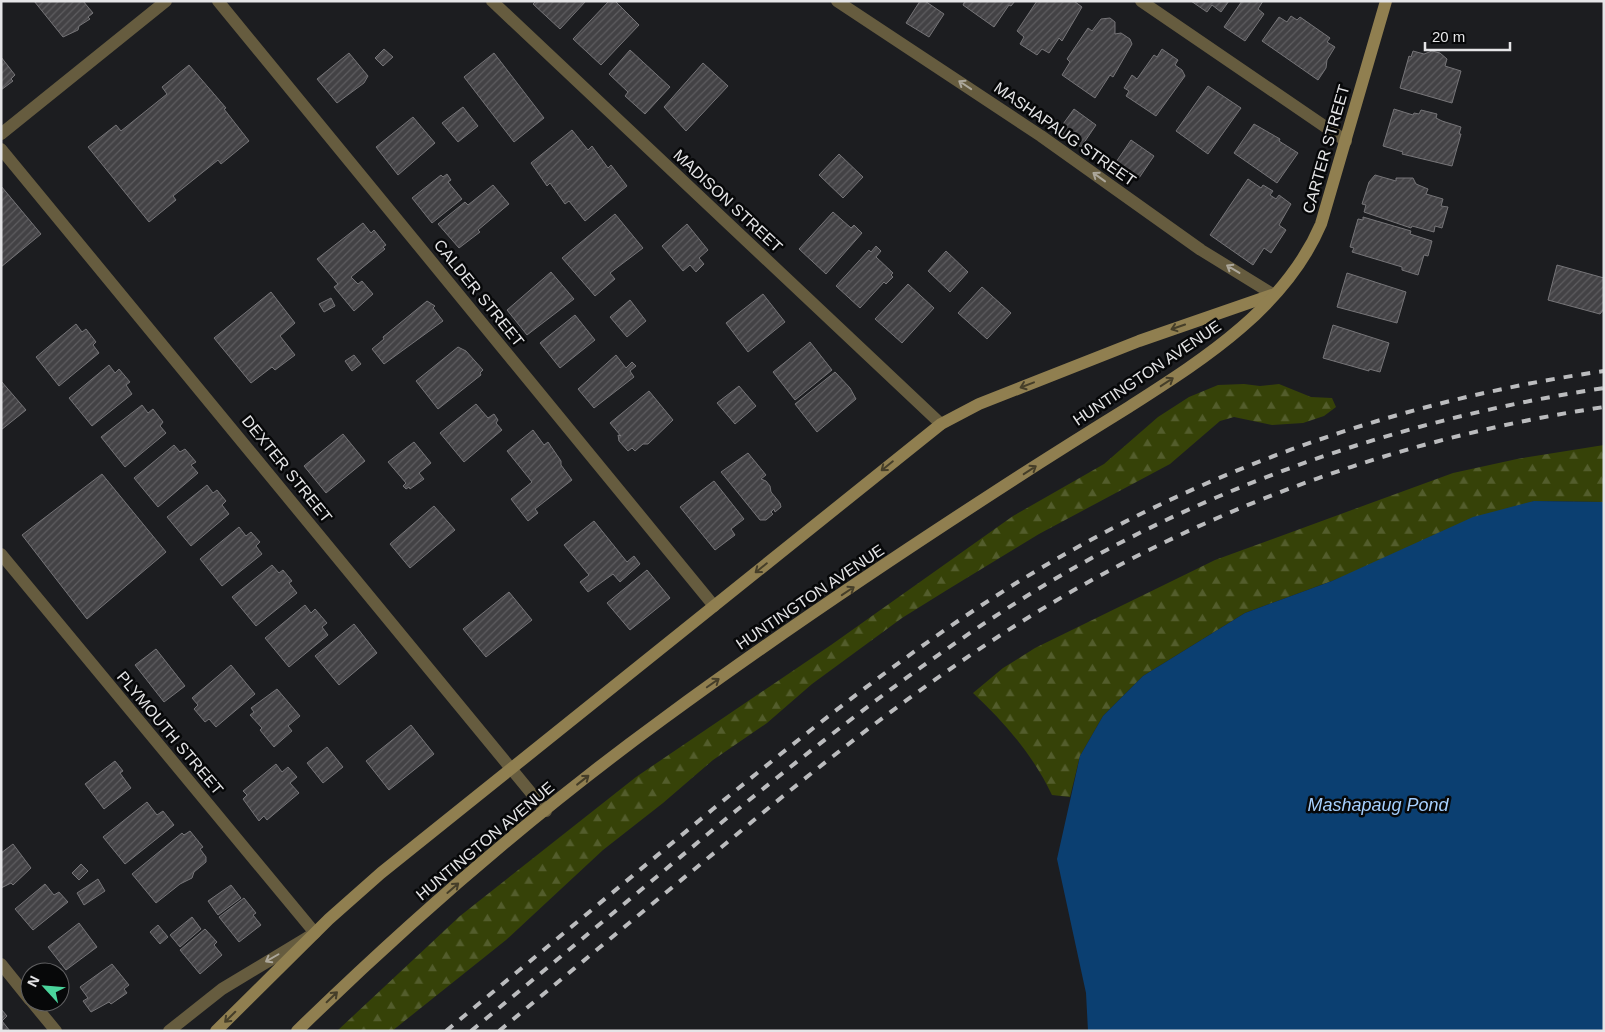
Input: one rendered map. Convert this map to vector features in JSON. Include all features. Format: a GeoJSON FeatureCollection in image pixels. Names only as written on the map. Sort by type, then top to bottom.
{"type":"FeatureCollection","features":[{"type":"Feature","properties":{"kind":"main road","name":"CARTER STREET"},"geometry":{"type":"LineString","coordinates":[[1274,295],[1297,269],[1317,233],[1328,206],[1386,1]]}},
{"type":"Feature","properties":{"kind":"main road","name":"HUNTINGTON AVENUE"},"geometry":{"type":"LineString","coordinates":[[216,1031],[315,933],[374,878],[942,424],[979,404],[1139,341],[1274,295]]}},
{"type":"Feature","properties":{"kind":"main road","name":"HUNTINGTON AVENUE"},"geometry":{"type":"LineString","coordinates":[[297,1031],[421,916],[546,811],[660,720],[988,496],[1200,360],[1232,336],[1274,295]]}},
{"type":"Feature","properties":{"kind":"street"},"geometry":{"type":"LineString","coordinates":[[1,134],[166,1]]}},
{"type":"Feature","properties":{"kind":"street","name":"CALDER STREET"},"geometry":{"type":"LineString","coordinates":[[218,1],[714,606]]}},
{"type":"Feature","properties":{"kind":"street","name":"MADISON STREET"},"geometry":{"type":"LineString","coordinates":[[492,1],[942,424]]}},
{"type":"Feature","properties":{"kind":"street","name":"MASHAPAUG STREET"},"geometry":{"type":"LineString","coordinates":[[837,1],[1041,136],[1201,250],[1274,295]]}},
{"type":"Feature","properties":{"kind":"street"},"geometry":{"type":"LineString","coordinates":[[1141,1],[1346,141]]}},
{"type":"Feature","properties":{"kind":"street","name":"DEXTER STREET"},"geometry":{"type":"LineString","coordinates":[[1,149],[546,811]]}},
{"type":"Feature","properties":{"kind":"street","name":"PLYMOUTH STREET"},"geometry":{"type":"LineString","coordinates":[[1,554],[315,933]]}},
{"type":"Feature","properties":{"kind":"street","name":"HUNTINGTON AVENUE"},"geometry":{"type":"LineString","coordinates":[[169,1031],[222,989],[315,933]]}},
{"type":"Feature","properties":{"kind":"street"},"geometry":{"type":"LineString","coordinates":[[1,964],[20,987]]}},
{"type":"Feature","properties":{"kind":"street"},"geometry":{"type":"LineString","coordinates":[[40,1012],[56,1031]]}},
{"type":"Feature","properties":{"kind":"green space"},"geometry":{"type":"Polygon","coordinates":[[[1244,384],[1260,386],[1279,384],[1311,397],[1332,398],[1336,407],[1324,416],[1303,423],[1272,425],[1234,417],[1220,421],[1170,464],[1039,534],[902,618],[812,684],[767,723],[713,760],[663,803],[603,850],[506,940],[392,1031],[337,1031],[460,916],[636,777],[831,645],[1013,516],[1104,464],[1158,417],[1189,397],[1218,385],[1244,384]]]}},
{"type":"Feature","properties":{"kind":"green space"},"geometry":{"type":"Polygon","coordinates":[[[1604,445],[1604,502],[1534,501],[1332,581],[1245,613],[1143,676],[1103,716],[1080,756],[1070,797],[1052,795],[1036,766],[1017,740],[973,693],[1003,668],[1035,648],[1215,560],[1453,473],[1517,459],[1604,445]]]}},
{"type":"Feature","properties":{"kind":"water","name":"Mashapaug Pond"},"geometry":{"type":"Polygon","coordinates":[[[1534,501],[1604,502],[1604,1031],[1088,1031],[1086,993],[1057,859],[1080,756],[1103,716],[1143,676],[1245,613],[1332,581],[1473,517],[1534,501]]]}},
{"type":"Feature","properties":{"kind":"building"},"geometry":{"type":"Polygon","coordinates":[[[34,1],[83,1],[93,13],[88,17],[90,19],[79,26],[78,30],[63,37],[34,1]]]}},
{"type":"Feature","properties":{"kind":"building"},"geometry":{"type":"Polygon","coordinates":[[[536,1],[586,1],[560,29],[533,4],[536,1]]]}},
{"type":"Feature","properties":{"kind":"building"},"geometry":{"type":"Polygon","coordinates":[[[609,1],[615,1],[639,25],[601,65],[573,39],[609,1]]]}},
{"type":"Feature","properties":{"kind":"building"},"geometry":{"type":"Polygon","coordinates":[[[920,1],[925,1],[944,14],[929,37],[906,23],[920,1]]]}},
{"type":"Feature","properties":{"kind":"building"},"geometry":{"type":"Polygon","coordinates":[[[965,1],[1015,1],[1011,6],[1009,5],[994,27],[963,5],[965,1]]]}},
{"type":"Feature","properties":{"kind":"building"},"geometry":{"type":"Polygon","coordinates":[[[1037,1],[1074,1],[1082,7],[1062,41],[1059,38],[1049,53],[1042,49],[1037,55],[1020,44],[1024,37],[1017,31],[1037,1]]]}},
{"type":"Feature","properties":{"kind":"building"},"geometry":{"type":"Polygon","coordinates":[[[1191,1],[1229,1],[1221,12],[1212,5],[1207,12],[1191,1]]]}},
{"type":"Feature","properties":{"kind":"building"},"geometry":{"type":"Polygon","coordinates":[[[1242,1],[1263,1],[1258,9],[1264,14],[1245,41],[1224,27],[1242,1]]]}},
{"type":"Feature","properties":{"kind":"building"},"geometry":{"type":"Polygon","coordinates":[[[1291,16],[1297,20],[1300,17],[1330,38],[1327,42],[1335,47],[1327,60],[1326,68],[1318,80],[1262,41],[1279,17],[1287,22],[1291,16]]]}},
{"type":"Feature","properties":{"kind":"building"},"geometry":{"type":"Polygon","coordinates":[[[1110,18],[1115,22],[1115,34],[1121,33],[1130,39],[1132,44],[1113,77],[1110,75],[1095,98],[1062,75],[1070,62],[1067,59],[1088,28],[1092,31],[1101,19],[1110,18]]]}},
{"type":"Feature","properties":{"kind":"building"},"geometry":{"type":"Polygon","coordinates":[[[384,49],[393,57],[383,66],[375,58],[384,49]]]}},
{"type":"Feature","properties":{"kind":"building"},"geometry":{"type":"Polygon","coordinates":[[[1162,49],[1178,60],[1175,65],[1182,70],[1185,76],[1156,116],[1126,96],[1129,91],[1124,88],[1132,75],[1137,79],[1154,55],[1157,57],[1162,49]]]}},
{"type":"Feature","properties":{"kind":"building"},"geometry":{"type":"Polygon","coordinates":[[[630,50],[670,87],[645,114],[625,96],[628,92],[609,74],[630,50]]]}},
{"type":"Feature","properties":{"kind":"building"},"geometry":{"type":"Polygon","coordinates":[[[1413,51],[1424,54],[1432,51],[1440,53],[1447,59],[1445,66],[1461,71],[1452,103],[1400,88],[1409,56],[1411,57],[1413,51]]]}},
{"type":"Feature","properties":{"kind":"building"},"geometry":{"type":"Polygon","coordinates":[[[349,53],[368,76],[364,83],[337,103],[317,79],[349,53]]]}},
{"type":"Feature","properties":{"kind":"building"},"geometry":{"type":"Polygon","coordinates":[[[494,53],[544,118],[514,142],[464,77],[494,53]]]}},
{"type":"Feature","properties":{"kind":"building"},"geometry":{"type":"Polygon","coordinates":[[[1,57],[15,75],[11,79],[13,81],[1,90],[1,57]]]}},
{"type":"Feature","properties":{"kind":"building"},"geometry":{"type":"Polygon","coordinates":[[[703,63],[728,86],[686,131],[664,107],[703,63]]]}},
{"type":"Feature","properties":{"kind":"building"},"geometry":{"type":"Polygon","coordinates":[[[189,65],[226,108],[224,109],[249,141],[221,164],[218,160],[173,196],[176,200],[149,222],[88,147],[116,125],[121,131],[167,94],[162,87],[189,65]]]}},
{"type":"Feature","properties":{"kind":"building"},"geometry":{"type":"Polygon","coordinates":[[[1208,86],[1241,108],[1208,154],[1176,131],[1208,86]]]}},
{"type":"Feature","properties":{"kind":"building"},"geometry":{"type":"Polygon","coordinates":[[[463,107],[478,126],[458,142],[442,123],[463,107]]]}},
{"type":"Feature","properties":{"kind":"building"},"geometry":{"type":"Polygon","coordinates":[[[1074,109],[1096,125],[1081,147],[1058,131],[1074,109]]]}},
{"type":"Feature","properties":{"kind":"building"},"geometry":{"type":"Polygon","coordinates":[[[1394,109],[1413,115],[1414,113],[1419,114],[1421,110],[1437,114],[1436,118],[1461,127],[1459,134],[1461,134],[1452,166],[1402,154],[1403,152],[1383,146],[1394,109]]]}},
{"type":"Feature","properties":{"kind":"building"},"geometry":{"type":"Polygon","coordinates":[[[413,117],[435,143],[398,175],[376,147],[413,117]]]}},
{"type":"Feature","properties":{"kind":"building"},"geometry":{"type":"Polygon","coordinates":[[[1254,124],[1280,139],[1279,141],[1298,153],[1277,183],[1234,153],[1254,124]]]}},
{"type":"Feature","properties":{"kind":"building"},"geometry":{"type":"Polygon","coordinates":[[[572,130],[588,150],[592,146],[608,168],[611,165],[627,186],[585,221],[569,201],[565,204],[550,183],[547,186],[531,163],[572,130]]]}},
{"type":"Feature","properties":{"kind":"building"},"geometry":{"type":"Polygon","coordinates":[[[1131,140],[1154,156],[1139,178],[1116,162],[1131,140]]]}},
{"type":"Feature","properties":{"kind":"building"},"geometry":{"type":"Polygon","coordinates":[[[839,154],[863,177],[843,198],[819,175],[839,154]]]}},
{"type":"Feature","properties":{"kind":"building"},"geometry":{"type":"Polygon","coordinates":[[[447,174],[451,180],[448,182],[462,199],[432,223],[412,198],[441,175],[443,177],[447,174]]]}},
{"type":"Feature","properties":{"kind":"building"},"geometry":{"type":"Polygon","coordinates":[[[1375,175],[1396,181],[1396,178],[1413,178],[1416,184],[1428,189],[1426,194],[1443,199],[1441,206],[1448,207],[1442,228],[1435,226],[1434,232],[1412,226],[1411,228],[1364,212],[1366,205],[1362,204],[1369,182],[1375,175]]]}},
{"type":"Feature","properties":{"kind":"building"},"geometry":{"type":"Polygon","coordinates":[[[1248,179],[1261,188],[1263,185],[1273,191],[1270,195],[1276,199],[1279,195],[1291,204],[1279,225],[1286,230],[1271,253],[1264,248],[1253,265],[1210,235],[1248,179]]]}},
{"type":"Feature","properties":{"kind":"building"},"geometry":{"type":"Polygon","coordinates":[[[493,185],[509,204],[478,230],[480,232],[459,248],[438,224],[465,202],[468,205],[493,185]]]}},
{"type":"Feature","properties":{"kind":"building"},"geometry":{"type":"Polygon","coordinates":[[[1,186],[41,234],[1,267],[1,186]]]}},
{"type":"Feature","properties":{"kind":"building"},"geometry":{"type":"Polygon","coordinates":[[[833,212],[851,228],[854,225],[862,233],[826,274],[799,249],[833,212]]]}},
{"type":"Feature","properties":{"kind":"building"},"geometry":{"type":"Polygon","coordinates":[[[615,214],[643,248],[610,273],[615,279],[595,296],[562,258],[615,214]]]}},
{"type":"Feature","properties":{"kind":"building"},"geometry":{"type":"Polygon","coordinates":[[[1363,217],[1411,231],[1410,234],[1432,241],[1428,256],[1424,255],[1418,275],[1402,270],[1402,267],[1352,252],[1354,248],[1350,247],[1358,219],[1363,220],[1363,217]]]}},
{"type":"Feature","properties":{"kind":"building"},"geometry":{"type":"Polygon","coordinates":[[[363,223],[371,233],[374,230],[386,245],[383,247],[385,249],[351,277],[358,284],[362,281],[373,294],[354,311],[334,287],[338,284],[317,259],[363,223]]]}},
{"type":"Feature","properties":{"kind":"building"},"geometry":{"type":"Polygon","coordinates":[[[687,224],[708,250],[699,258],[704,264],[696,272],[690,265],[683,271],[662,246],[687,224]]]}},
{"type":"Feature","properties":{"kind":"building"},"geometry":{"type":"Polygon","coordinates":[[[876,246],[881,251],[876,257],[893,273],[891,275],[893,277],[886,284],[884,282],[860,308],[836,286],[869,250],[871,252],[876,246]]]}},
{"type":"Feature","properties":{"kind":"building"},"geometry":{"type":"Polygon","coordinates":[[[946,251],[968,272],[950,292],[928,271],[946,251]]]}},
{"type":"Feature","properties":{"kind":"building"},"geometry":{"type":"Polygon","coordinates":[[[1557,265],[1604,278],[1604,309],[1600,314],[1548,300],[1557,265]]]}},
{"type":"Feature","properties":{"kind":"building"},"geometry":{"type":"Polygon","coordinates":[[[551,272],[574,299],[527,335],[507,310],[551,272]]]}},
{"type":"Feature","properties":{"kind":"building"},"geometry":{"type":"Polygon","coordinates":[[[1347,273],[1406,292],[1397,323],[1337,307],[1347,273]]]}},
{"type":"Feature","properties":{"kind":"building"},"geometry":{"type":"Polygon","coordinates":[[[908,284],[934,308],[902,343],[875,319],[908,284]]]}},
{"type":"Feature","properties":{"kind":"building"},"geometry":{"type":"Polygon","coordinates":[[[982,287],[1011,313],[987,339],[958,313],[982,287]]]}},
{"type":"Feature","properties":{"kind":"building"},"geometry":{"type":"Polygon","coordinates":[[[271,292],[295,323],[280,336],[295,355],[275,370],[272,367],[251,383],[214,338],[271,292]]]}},
{"type":"Feature","properties":{"kind":"building"},"geometry":{"type":"Polygon","coordinates":[[[763,294],[785,322],[748,352],[726,323],[763,294]]]}},
{"type":"Feature","properties":{"kind":"building"},"geometry":{"type":"Polygon","coordinates":[[[331,298],[335,306],[324,312],[319,304],[331,298]]]}},
{"type":"Feature","properties":{"kind":"building"},"geometry":{"type":"Polygon","coordinates":[[[630,300],[646,321],[627,337],[610,317],[630,300]]]}},
{"type":"Feature","properties":{"kind":"building"},"geometry":{"type":"Polygon","coordinates":[[[427,301],[435,306],[433,308],[443,321],[384,364],[372,349],[384,339],[383,337],[427,301]]]}},
{"type":"Feature","properties":{"kind":"building"},"geometry":{"type":"Polygon","coordinates":[[[575,315],[595,340],[560,368],[540,343],[575,315]]]}},
{"type":"Feature","properties":{"kind":"building"},"geometry":{"type":"Polygon","coordinates":[[[76,324],[82,332],[86,329],[96,342],[93,345],[99,353],[59,386],[36,357],[76,324]]]}},
{"type":"Feature","properties":{"kind":"building"},"geometry":{"type":"Polygon","coordinates":[[[1333,325],[1389,343],[1380,372],[1369,369],[1369,371],[1323,358],[1333,325]]]}},
{"type":"Feature","properties":{"kind":"building"},"geometry":{"type":"Polygon","coordinates":[[[810,342],[832,370],[795,400],[773,372],[810,342]]]}},
{"type":"Feature","properties":{"kind":"building"},"geometry":{"type":"Polygon","coordinates":[[[458,347],[466,351],[483,370],[480,373],[481,375],[438,409],[416,381],[458,347]]]}},
{"type":"Feature","properties":{"kind":"building"},"geometry":{"type":"Polygon","coordinates":[[[354,355],[361,364],[352,371],[345,361],[354,355]]]}},
{"type":"Feature","properties":{"kind":"building"},"geometry":{"type":"Polygon","coordinates":[[[616,355],[626,368],[632,362],[636,366],[630,371],[634,377],[594,408],[578,389],[616,355]]]}},
{"type":"Feature","properties":{"kind":"building"},"geometry":{"type":"Polygon","coordinates":[[[109,365],[115,373],[119,369],[130,382],[126,385],[132,394],[92,426],[69,398],[109,365]]]}},
{"type":"Feature","properties":{"kind":"building"},"geometry":{"type":"Polygon","coordinates":[[[835,372],[850,388],[856,399],[817,432],[795,404],[835,372]]]}},
{"type":"Feature","properties":{"kind":"building"},"geometry":{"type":"Polygon","coordinates":[[[1,381],[26,410],[1,430],[1,381]]]}},
{"type":"Feature","properties":{"kind":"building"},"geometry":{"type":"Polygon","coordinates":[[[739,386],[756,406],[735,424],[717,403],[739,386]]]}},
{"type":"Feature","properties":{"kind":"building"},"geometry":{"type":"Polygon","coordinates":[[[649,391],[673,420],[648,444],[643,444],[635,451],[632,448],[628,451],[619,441],[618,435],[621,436],[610,423],[649,391]]]}},
{"type":"Feature","properties":{"kind":"building"},"geometry":{"type":"Polygon","coordinates":[[[476,404],[488,418],[494,414],[498,420],[496,423],[502,430],[464,462],[440,433],[476,404]]]}},
{"type":"Feature","properties":{"kind":"building"},"geometry":{"type":"Polygon","coordinates":[[[142,405],[148,413],[153,409],[163,422],[160,426],[166,433],[125,467],[101,437],[142,405]]]}},
{"type":"Feature","properties":{"kind":"building"},"geometry":{"type":"Polygon","coordinates":[[[533,430],[544,445],[548,442],[572,480],[535,509],[538,513],[528,521],[511,499],[532,482],[507,451],[533,430]]]}},
{"type":"Feature","properties":{"kind":"building"},"geometry":{"type":"Polygon","coordinates":[[[343,434],[365,461],[326,493],[304,466],[343,434]]]}},
{"type":"Feature","properties":{"kind":"building"},"geometry":{"type":"Polygon","coordinates":[[[414,442],[431,463],[419,473],[424,479],[410,489],[409,487],[406,489],[403,486],[406,483],[388,462],[414,442]]]}},
{"type":"Feature","properties":{"kind":"building"},"geometry":{"type":"Polygon","coordinates":[[[174,445],[180,452],[185,449],[196,462],[191,465],[198,473],[158,507],[134,478],[174,445]]]}},
{"type":"Feature","properties":{"kind":"building"},"geometry":{"type":"Polygon","coordinates":[[[748,453],[766,475],[761,479],[770,486],[771,492],[780,503],[781,507],[775,512],[774,509],[771,512],[773,514],[766,520],[760,520],[721,472],[748,453]]]}},
{"type":"Feature","properties":{"kind":"building"},"geometry":{"type":"Polygon","coordinates":[[[102,474],[166,552],[87,619],[22,535],[102,474]]]}},
{"type":"Feature","properties":{"kind":"building"},"geometry":{"type":"Polygon","coordinates":[[[714,481],[744,519],[731,529],[735,535],[715,550],[680,507],[714,481]]]}},
{"type":"Feature","properties":{"kind":"building"},"geometry":{"type":"Polygon","coordinates":[[[207,485],[213,493],[217,490],[226,501],[222,505],[229,514],[191,546],[167,517],[207,485]]]}},
{"type":"Feature","properties":{"kind":"building"},"geometry":{"type":"Polygon","coordinates":[[[434,506],[455,530],[410,568],[390,544],[434,506]]]}},
{"type":"Feature","properties":{"kind":"building"},"geometry":{"type":"Polygon","coordinates":[[[594,521],[627,562],[634,556],[640,564],[620,582],[613,574],[588,592],[580,582],[589,575],[564,545],[594,521]]]}},
{"type":"Feature","properties":{"kind":"building"},"geometry":{"type":"Polygon","coordinates":[[[239,527],[246,536],[251,532],[260,542],[256,546],[262,554],[222,586],[200,559],[239,527]]]}},
{"type":"Feature","properties":{"kind":"building"},"geometry":{"type":"Polygon","coordinates":[[[272,565],[279,573],[283,570],[292,581],[289,583],[297,593],[256,626],[232,597],[272,565]]]}},
{"type":"Feature","properties":{"kind":"building"},"geometry":{"type":"Polygon","coordinates":[[[647,570],[670,598],[630,630],[607,603],[647,570]]]}},
{"type":"Feature","properties":{"kind":"building"},"geometry":{"type":"Polygon","coordinates":[[[509,592],[532,620],[486,657],[463,629],[509,592]]]}},
{"type":"Feature","properties":{"kind":"building"},"geometry":{"type":"Polygon","coordinates":[[[305,605],[311,613],[315,609],[327,623],[322,627],[328,635],[289,667],[265,638],[305,605]]]}},
{"type":"Feature","properties":{"kind":"building"},"geometry":{"type":"Polygon","coordinates":[[[354,624],[377,653],[339,685],[315,656],[354,624]]]}},
{"type":"Feature","properties":{"kind":"building"},"geometry":{"type":"Polygon","coordinates":[[[156,649],[185,686],[164,702],[135,665],[156,649]]]}},
{"type":"Feature","properties":{"kind":"building"},"geometry":{"type":"Polygon","coordinates":[[[231,665],[255,694],[216,727],[209,719],[205,722],[194,709],[198,705],[192,698],[231,665]]]}},
{"type":"Feature","properties":{"kind":"building"},"geometry":{"type":"Polygon","coordinates":[[[277,689],[300,716],[288,726],[292,731],[274,747],[260,730],[262,728],[250,715],[254,712],[251,708],[277,689]]]}},
{"type":"Feature","properties":{"kind":"building"},"geometry":{"type":"Polygon","coordinates":[[[411,725],[434,754],[389,790],[366,761],[411,725]]]}},
{"type":"Feature","properties":{"kind":"building"},"geometry":{"type":"Polygon","coordinates":[[[327,747],[343,767],[323,783],[307,763],[327,747]]]}},
{"type":"Feature","properties":{"kind":"building"},"geometry":{"type":"Polygon","coordinates":[[[115,761],[123,771],[120,773],[131,788],[104,809],[85,784],[115,761]]]}},
{"type":"Feature","properties":{"kind":"building"},"geometry":{"type":"Polygon","coordinates":[[[276,764],[282,772],[288,767],[297,777],[290,783],[299,793],[267,820],[264,816],[259,821],[243,799],[247,795],[243,791],[276,764]]]}},
{"type":"Feature","properties":{"kind":"building"},"geometry":{"type":"Polygon","coordinates":[[[147,802],[157,815],[163,811],[174,825],[125,864],[103,837],[147,802]]]}},
{"type":"Feature","properties":{"kind":"building"},"geometry":{"type":"Polygon","coordinates":[[[190,831],[203,847],[200,849],[206,857],[206,862],[194,872],[192,878],[180,884],[156,903],[132,874],[182,833],[184,835],[190,831]]]}},
{"type":"Feature","properties":{"kind":"building"},"geometry":{"type":"Polygon","coordinates":[[[13,844],[31,868],[13,885],[11,883],[1,888],[1,853],[13,844]]]}},
{"type":"Feature","properties":{"kind":"building"},"geometry":{"type":"Polygon","coordinates":[[[81,864],[88,871],[79,880],[72,873],[81,864]]]}},
{"type":"Feature","properties":{"kind":"building"},"geometry":{"type":"Polygon","coordinates":[[[98,879],[105,891],[84,905],[77,893],[98,879]]]}},
{"type":"Feature","properties":{"kind":"building"},"geometry":{"type":"Polygon","coordinates":[[[45,884],[54,895],[59,892],[68,902],[33,930],[15,909],[45,884]]]}},
{"type":"Feature","properties":{"kind":"building"},"geometry":{"type":"Polygon","coordinates":[[[231,885],[241,898],[218,915],[208,901],[231,885]]]}},
{"type":"Feature","properties":{"kind":"building"},"geometry":{"type":"Polygon","coordinates":[[[244,898],[256,913],[253,915],[261,925],[239,942],[219,917],[244,898]]]}},
{"type":"Feature","properties":{"kind":"building"},"geometry":{"type":"Polygon","coordinates":[[[192,917],[201,929],[180,947],[170,935],[192,917]]]}},
{"type":"Feature","properties":{"kind":"building"},"geometry":{"type":"Polygon","coordinates":[[[79,923],[97,947],[70,967],[70,962],[60,962],[48,947],[79,923]]]}},
{"type":"Feature","properties":{"kind":"building"},"geometry":{"type":"Polygon","coordinates":[[[158,925],[168,937],[160,944],[150,932],[158,925]]]}},
{"type":"Feature","properties":{"kind":"building"},"geometry":{"type":"Polygon","coordinates":[[[205,929],[217,942],[214,945],[222,955],[200,974],[180,950],[205,929]]]}},
{"type":"Feature","properties":{"kind":"building"},"geometry":{"type":"Polygon","coordinates":[[[112,964],[129,985],[124,989],[127,993],[111,1004],[109,1002],[91,1012],[83,1001],[88,998],[80,987],[112,964]]]}},
{"type":"Feature","properties":{"kind":"building"},"geometry":{"type":"Polygon","coordinates":[[[1,1009],[7,1016],[2,1021],[10,1031],[1,1031],[1,1009]]]}},
{"type":"Feature","properties":{"kind":"railway"},"geometry":{"type":"LineString","coordinates":[[446,1031],[713,809],[870,684],[952,625],[1036,571],[1102,534],[1170,500],[1239,470],[1310,443],[1382,420],[1455,400],[1529,384],[1604,371]]}},
{"type":"Feature","properties":{"kind":"railway"},"geometry":{"type":"LineString","coordinates":[[471,1031],[727,818],[842,726],[920,668],[1001,612],[1108,549],[1175,516],[1244,486],[1314,460],[1385,437],[1457,417],[1530,401],[1604,388]]}},
{"type":"Feature","properties":{"kind":"railway"},"geometry":{"type":"LineString","coordinates":[[499,1031],[763,812],[883,718],[966,658],[1052,603],[1116,567],[1182,534],[1250,504],[1319,478],[1389,455],[1460,436],[1604,407]]}}]}
